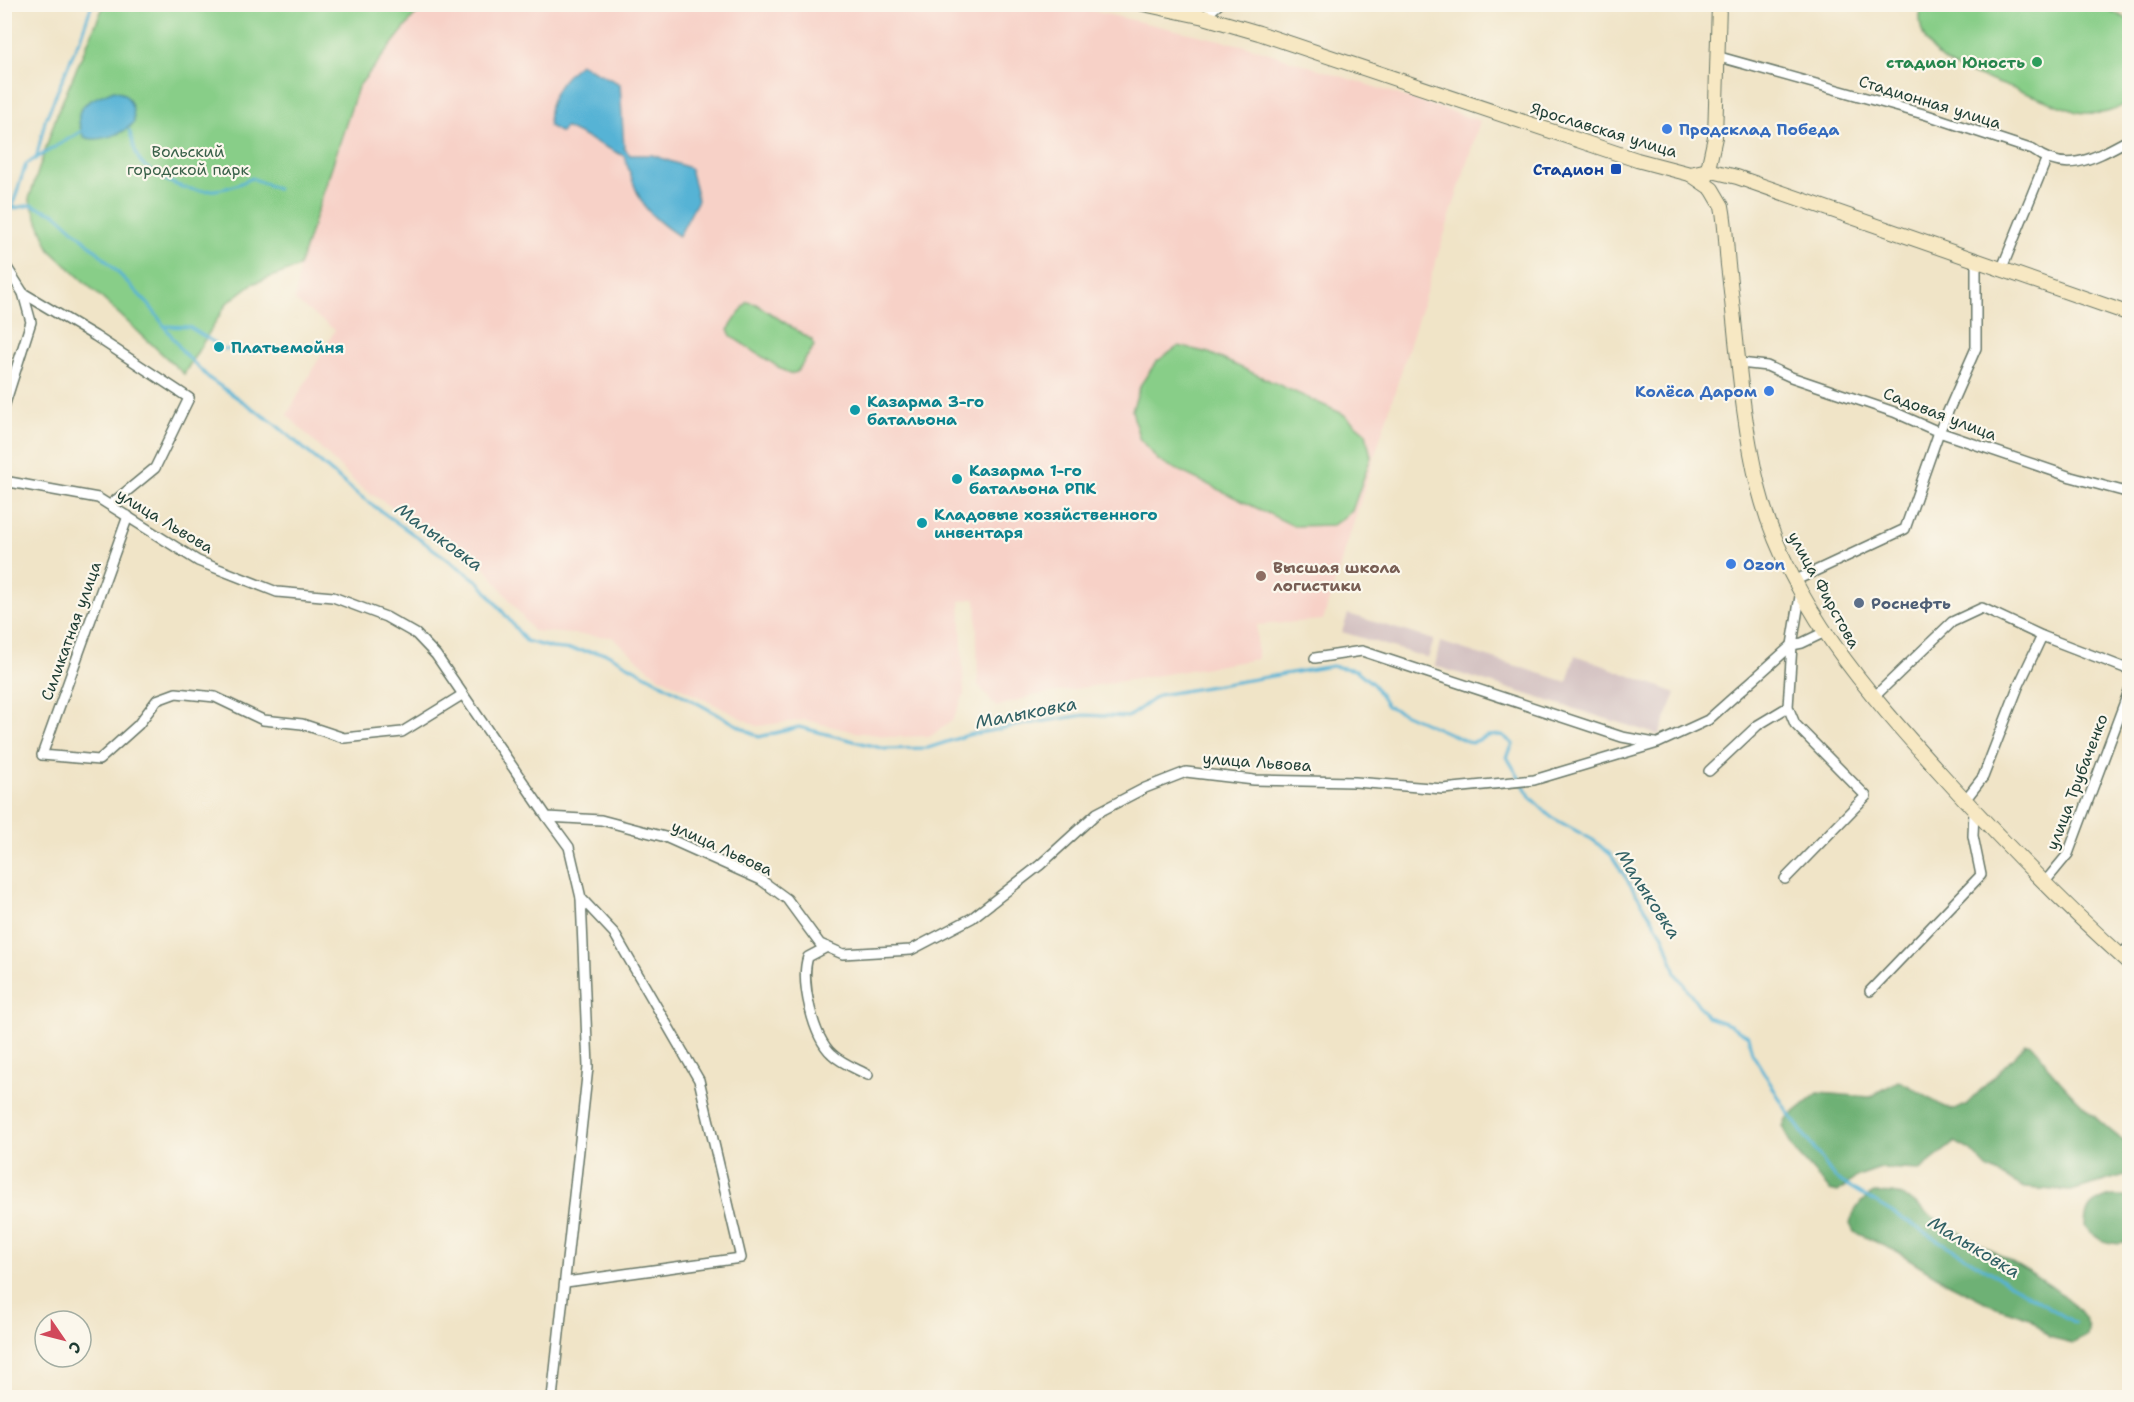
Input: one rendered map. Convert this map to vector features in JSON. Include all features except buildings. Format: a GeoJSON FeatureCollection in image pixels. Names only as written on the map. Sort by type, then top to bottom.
{"type":"FeatureCollection","features":[{"type":"Feature","properties":{"kind":"main road","name":"Ярославская улица"},"geometry":{"type":"LineString","coordinates":[[1143,4],[1204,17],[1259,33],[1623,156],[1706,177],[1737,177],[1976,258],[2130,314]]}},
{"type":"Feature","properties":{"kind":"main road"},"geometry":{"type":"LineString","coordinates":[[1706,177],[1715,137],[1719,4]]}},
{"type":"Feature","properties":{"kind":"main road","name":"улица Фирстова"},"geometry":{"type":"LineString","coordinates":[[1706,177],[1719,198],[1725,219],[1740,363],[1759,489],[1778,550],[1825,632],[1873,698],[1970,806],[2044,883],[2126,955]]}},
{"type":"Feature","properties":{"kind":"street"},"geometry":{"type":"LineString","coordinates":[[1204,17],[1219,4]]}},
{"type":"Feature","properties":{"kind":"street","name":"Стадионная улица"},"geometry":{"type":"LineString","coordinates":[[1716,56],[1927,115],[2033,150],[2046,160],[2063,165],[2099,155],[2130,139]]}},
{"type":"Feature","properties":{"kind":"street"},"geometry":{"type":"LineString","coordinates":[[2002,268],[2046,160]]}},
{"type":"Feature","properties":{"kind":"street"},"geometry":{"type":"LineString","coordinates":[[1785,879],[1866,796],[1795,724],[1788,707],[1798,584],[1905,529],[1939,432],[1976,348],[1976,258]]}},
{"type":"Feature","properties":{"kind":"street"},"geometry":{"type":"LineString","coordinates":[[4,263],[23,293],[31,322],[4,407]]}},
{"type":"Feature","properties":{"kind":"street"},"geometry":{"type":"LineString","coordinates":[[23,293],[189,398],[155,468],[110,505]]}},
{"type":"Feature","properties":{"kind":"street","name":"Садовая улица"},"geometry":{"type":"LineString","coordinates":[[1740,363],[1767,366],[1791,377],[1894,412],[1939,432],[2071,477],[2130,493]]}},
{"type":"Feature","properties":{"kind":"street","name":"улица Львова"},"geometry":{"type":"LineString","coordinates":[[4,481],[98,498],[198,561],[277,592],[333,597],[386,617],[416,634],[436,655],[547,817],[601,820],[666,837],[761,880],[787,899],[820,944],[843,954],[911,950],[972,918],[1040,865],[1097,813],[1145,788],[1186,772],[1254,780],[1355,782],[1443,789],[1534,780],[1658,743],[1708,720],[1792,645]]}},
{"type":"Feature","properties":{"kind":"street","name":"Силикатная улица"},"geometry":{"type":"LineString","coordinates":[[128,516],[42,755],[99,760],[138,725],[157,700],[176,693],[215,697],[263,720],[302,724],[344,738],[402,732],[462,695]]}},
{"type":"Feature","properties":{"kind":"street"},"geometry":{"type":"LineString","coordinates":[[1873,698],[1952,622],[1982,608],[2042,636],[2130,670]]}},
{"type":"Feature","properties":{"kind":"street"},"geometry":{"type":"LineString","coordinates":[[1792,645],[1802,643],[1825,632]]}},
{"type":"Feature","properties":{"kind":"street"},"geometry":{"type":"LineString","coordinates":[[1870,991],[1981,875],[1970,806],[2018,687],[2042,636]]}},
{"type":"Feature","properties":{"kind":"street"},"geometry":{"type":"LineString","coordinates":[[1315,658],[1362,651],[1612,734],[1658,743]]}},
{"type":"Feature","properties":{"kind":"street","name":"улица Трубаченко"},"geometry":{"type":"LineString","coordinates":[[2044,883],[2068,854],[2130,688]]}},
{"type":"Feature","properties":{"kind":"street"},"geometry":{"type":"LineString","coordinates":[[1709,771],[1758,725],[1788,707]]}},
{"type":"Feature","properties":{"kind":"street"},"geometry":{"type":"LineString","coordinates":[[547,817],[569,847],[581,898],[588,1067],[552,1398]]}},
{"type":"Feature","properties":{"kind":"street"},"geometry":{"type":"LineString","coordinates":[[566,1282],[741,1258],[699,1080],[614,933],[581,898]]}},
{"type":"Feature","properties":{"kind":"street"},"geometry":{"type":"LineString","coordinates":[[827,947],[808,957],[804,969],[810,1014],[831,1053],[868,1076]]}},
{"type":"Feature","properties":{"kind":"shaded area"},"geometry":{"type":"Polygon","coordinates":[[[423,5],[1067,5],[1250,47],[1480,121],[1323,620],[1257,625],[1257,659],[1032,696],[996,707],[978,685],[976,598],[960,601],[964,695],[953,719],[931,736],[894,737],[855,732],[805,720],[757,726],[656,675],[612,637],[533,631],[485,567],[359,486],[287,415],[335,330],[295,301],[299,267],[358,87],[423,5]]]}},
{"type":"Feature","properties":{"kind":"shaded area"},"geometry":{"type":"Polygon","coordinates":[[[1348,614],[1434,640],[1428,658],[1342,632],[1348,614]]]}},
{"type":"Feature","properties":{"kind":"shaded area"},"geometry":{"type":"Polygon","coordinates":[[[1440,642],[1567,682],[1575,655],[1676,693],[1659,735],[1435,666],[1440,642]]]}},
{"type":"Feature","properties":{"kind":"green space","name":"стадион Юность"},"geometry":{"type":"Polygon","coordinates":[[[1921,4],[2098,4],[2129,20],[2129,101],[2117,109],[2104,112],[2077,112],[1954,67],[1938,55],[1926,41],[1921,24],[1921,4]]]}},
{"type":"Feature","properties":{"kind":"green space","name":"Вольский городской парк"},"geometry":{"type":"Polygon","coordinates":[[[104,5],[423,5],[358,87],[299,267],[252,284],[227,303],[184,374],[50,250],[29,199],[57,114],[104,5]]]}},
{"type":"Feature","properties":{"kind":"green space"},"geometry":{"type":"Polygon","coordinates":[[[747,302],[756,304],[812,340],[814,346],[797,372],[789,374],[732,337],[728,330],[747,302]]]}},
{"type":"Feature","properties":{"kind":"green space"},"geometry":{"type":"Polygon","coordinates":[[[1179,346],[1209,353],[1343,414],[1366,433],[1371,457],[1352,511],[1333,525],[1294,526],[1159,461],[1139,438],[1132,410],[1141,384],[1156,362],[1179,346]]]}},
{"type":"Feature","properties":{"kind":"green space"},"geometry":{"type":"Polygon","coordinates":[[[2026,1044],[2037,1050],[2068,1091],[2129,1145],[2129,1174],[2071,1191],[2025,1188],[1987,1168],[1970,1150],[1955,1142],[1920,1170],[1881,1168],[1858,1176],[1838,1192],[1830,1190],[1793,1149],[1783,1127],[1786,1119],[1818,1093],[1870,1097],[1898,1081],[1943,1106],[1956,1110],[1967,1104],[2026,1044]]]}},
{"type":"Feature","properties":{"kind":"green space"},"geometry":{"type":"Polygon","coordinates":[[[1874,1193],[1893,1193],[1906,1198],[1940,1222],[2054,1288],[2074,1305],[2086,1321],[2087,1336],[2073,1343],[2049,1337],[2030,1318],[1991,1305],[1946,1282],[1898,1252],[1854,1232],[1850,1224],[1853,1214],[1861,1202],[1874,1193]]]}},
{"type":"Feature","properties":{"kind":"green space"},"geometry":{"type":"Polygon","coordinates":[[[2110,1196],[2129,1196],[2129,1242],[2117,1244],[2099,1239],[2085,1226],[2091,1206],[2110,1196]]]}},
{"type":"Feature","properties":{"kind":"water"},"geometry":{"type":"Polygon","coordinates":[[[580,64],[620,84],[624,148],[630,155],[652,155],[690,168],[698,200],[679,236],[656,218],[642,202],[624,156],[565,127],[561,133],[549,126],[550,107],[556,91],[566,77],[580,64]]]}},
{"type":"Feature","properties":{"kind":"water"},"geometry":{"type":"Polygon","coordinates":[[[114,90],[127,97],[133,111],[134,122],[125,130],[112,136],[97,139],[84,137],[80,126],[80,111],[89,101],[114,90]]]}},
{"type":"Feature","properties":{"kind":"waterway"},"geometry":{"type":"LineString","coordinates":[[79,42],[92,4]]}},
{"type":"Feature","properties":{"kind":"waterway"},"geometry":{"type":"LineString","coordinates":[[36,159],[45,121],[78,42]]}},
{"type":"Feature","properties":{"kind":"waterway"},"geometry":{"type":"LineString","coordinates":[[129,130],[136,154],[142,164],[173,184],[207,191],[229,187],[252,178],[277,189]]}},
{"type":"Feature","properties":{"kind":"waterway"},"geometry":{"type":"LineString","coordinates":[[12,207],[26,164],[82,131]]}},
{"type":"Feature","properties":{"kind":"waterway","name":"Малыковка"},"geometry":{"type":"LineString","coordinates":[[4,210],[31,205],[56,214],[100,254],[150,306],[183,352],[210,379],[275,424],[356,493],[479,582],[526,641],[552,648],[606,653],[759,737],[799,727],[885,749],[928,748],[968,735],[1084,715],[1128,717],[1159,695],[1332,666],[1356,670],[1374,685],[1387,706],[1471,743],[1488,736],[1502,735],[1513,744],[1507,757],[1531,798],[1551,817],[1593,840],[1611,855],[1664,937],[1676,973],[1707,1017],[1730,1025],[1748,1036],[1752,1053],[1789,1114],[1835,1178],[2075,1323]]}},
{"type":"Feature","properties":{"kind":"waterway"},"geometry":{"type":"LineString","coordinates":[[165,326],[189,327],[215,343]]}},
{"type":"Feature","properties":{"kind":"waterway"},"geometry":{"type":"LineString","coordinates":[[224,349],[252,353]]}},
{"type":"Feature","properties":{"kind":"place","name":"стадион Юность"},"geometry":{"type":"Point","coordinates":[2037,62]}},
{"type":"Feature","properties":{"kind":"place","name":"Продсклад Победа"},"geometry":{"type":"Point","coordinates":[1667,129]}},
{"type":"Feature","properties":{"kind":"place","name":"Стадион"},"geometry":{"type":"Point","coordinates":[1616,169]}},
{"type":"Feature","properties":{"kind":"place","name":"Платьемойня"},"geometry":{"type":"Point","coordinates":[219,347]}},
{"type":"Feature","properties":{"kind":"place","name":"Колёса Даром"},"geometry":{"type":"Point","coordinates":[1769,391]}},
{"type":"Feature","properties":{"kind":"place","name":"Казарма 3-го батальона"},"geometry":{"type":"Point","coordinates":[855,410]}},
{"type":"Feature","properties":{"kind":"place","name":"Казарма 1-го батальона РПК"},"geometry":{"type":"Point","coordinates":[957,479]}},
{"type":"Feature","properties":{"kind":"place","name":"Кладовые хозяйственного инвентаря"},"geometry":{"type":"Point","coordinates":[922,523]}},
{"type":"Feature","properties":{"kind":"place","name":"Ozon"},"geometry":{"type":"Point","coordinates":[1731,564]}},
{"type":"Feature","properties":{"kind":"place","name":"Высшая школа логистики"},"geometry":{"type":"Point","coordinates":[1261,576]}},
{"type":"Feature","properties":{"kind":"place","name":"Роснефть"},"geometry":{"type":"Point","coordinates":[1859,603]}}]}
